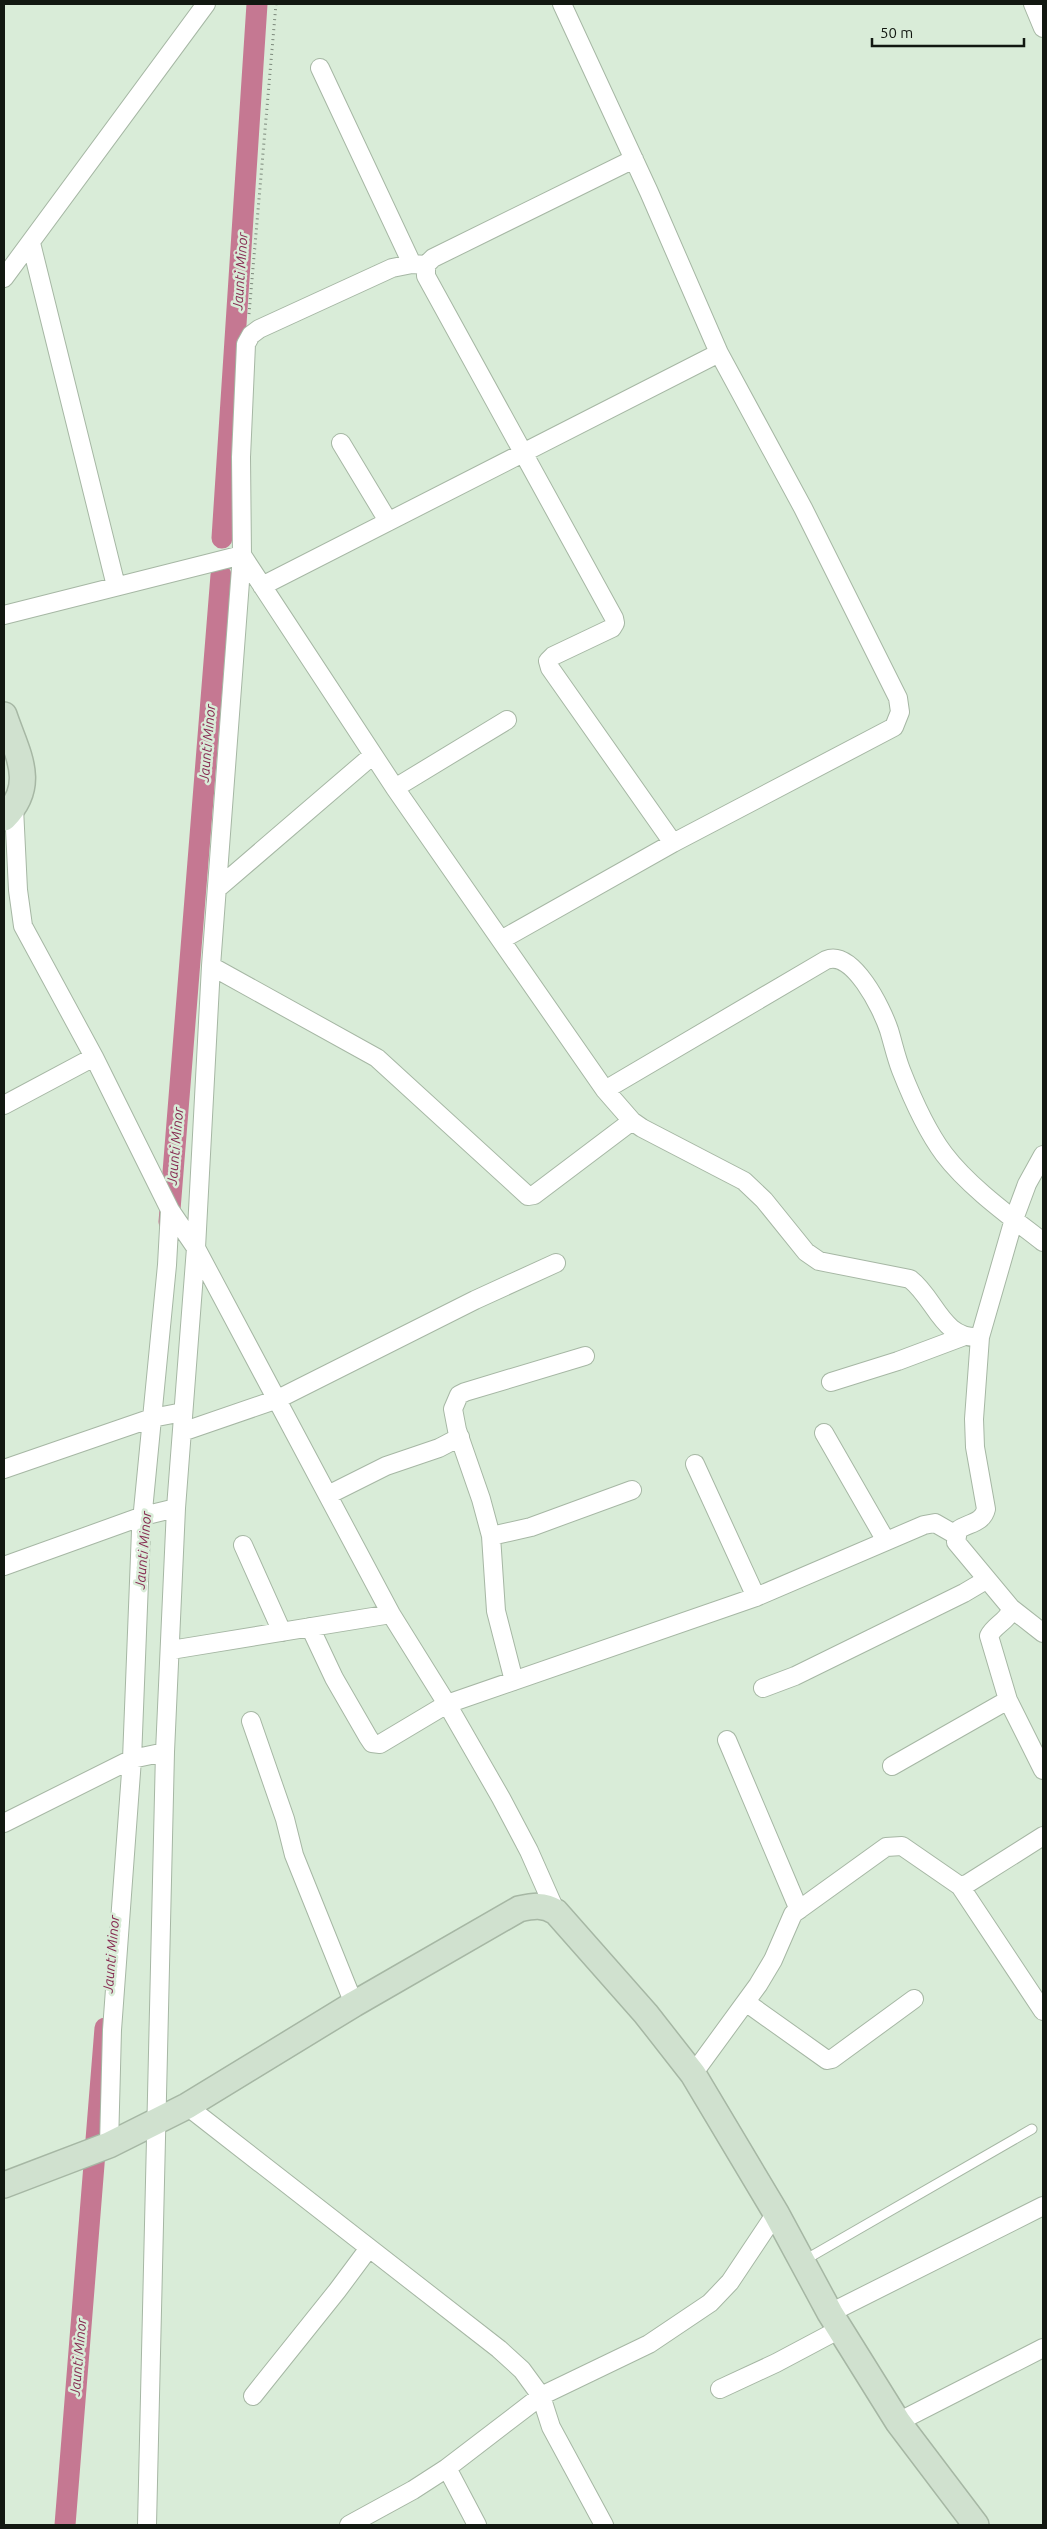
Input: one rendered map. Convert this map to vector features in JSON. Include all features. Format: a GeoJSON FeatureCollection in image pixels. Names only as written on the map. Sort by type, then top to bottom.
{"type":"FeatureCollection","features":[{"type":"Feature","properties":{"kind":"street"},"geometry":{"type":"LineString","coordinates":[[4,278],[206,4]]}},
{"type":"Feature","properties":{"kind":"street"},"geometry":{"type":"LineString","coordinates":[[501,940],[673,843],[894,726],[900,712],[898,698],[803,508],[719,353],[634,159],[562,4]]}},
{"type":"Feature","properties":{"kind":"street"},"geometry":{"type":"LineString","coordinates":[[1032,4],[1043,28]]}},
{"type":"Feature","properties":{"kind":"street"},"geometry":{"type":"LineString","coordinates":[[320,68],[419,265],[614,618],[615,623],[612,628],[553,656],[548,661],[550,668],[673,843]]}},
{"type":"Feature","properties":{"kind":"street"},"geometry":{"type":"LineString","coordinates":[[182,1432],[167,1415],[192,1241],[242,555],[241,457],[246,344],[251,335],[259,329],[392,268],[419,265],[634,159]]}},
{"type":"Feature","properties":{"kind":"street"},"geometry":{"type":"LineString","coordinates":[[30,242],[116,586]]}},
{"type":"Feature","properties":{"kind":"street"},"geometry":{"type":"LineString","coordinates":[[262,586],[388,520],[719,353]]}},
{"type":"Feature","properties":{"kind":"street"},"geometry":{"type":"LineString","coordinates":[[341,443],[388,520]]}},
{"type":"Feature","properties":{"kind":"street"},"geometry":{"type":"LineString","coordinates":[[4,615],[242,555]]}},
{"type":"Feature","properties":{"kind":"street"},"geometry":{"type":"LineString","coordinates":[[242,555],[395,788],[605,1090],[632,1121],[744,1181],[764,1200],[813,1258],[819,1261],[910,1279],[919,1286],[951,1331],[971,1337]]}},
{"type":"Feature","properties":{"kind":"street"},"geometry":{"type":"LineString","coordinates":[[4,715],[22,773],[22,795],[9,813],[23,926],[94,1057],[172,1214],[192,1241],[278,1399],[391,1614],[447,1704],[509,1813],[556,1912],[646,2014],[693,2074],[776,2214],[835,2321],[898,2422],[976,2525]]}},
{"type":"Feature","properties":{"kind":"street"},"geometry":{"type":"LineString","coordinates":[[395,788],[507,720]]}},
{"type":"Feature","properties":{"kind":"street"},"geometry":{"type":"LineString","coordinates":[[217,889],[373,755]]}},
{"type":"Feature","properties":{"kind":"street"},"geometry":{"type":"LineString","coordinates":[[605,1090],[826,960],[832,957],[839,959],[855,971],[878,1004],[889,1030],[900,1069],[935,1141],[945,1156],[974,1184],[1043,1242]]}},
{"type":"Feature","properties":{"kind":"street"},"geometry":{"type":"LineString","coordinates":[[211,966],[377,1058],[528,1196],[534,1195],[632,1121]]}},
{"type":"Feature","properties":{"kind":"street"},"geometry":{"type":"LineString","coordinates":[[4,1105],[94,1057]]}},
{"type":"Feature","properties":{"kind":"street"},"geometry":{"type":"LineString","coordinates":[[1043,1155],[1027,1184],[971,1337],[975,1447],[986,1509],[985,1515],[978,1521],[963,1526],[956,1535],[956,1542],[986,1580],[1011,1608],[1043,1633]]}},
{"type":"Feature","properties":{"kind":"street"},"geometry":{"type":"LineString","coordinates":[[132,2134],[112,2030],[149,1755],[171,1650],[160,1512],[167,1415],[172,1214]]}},
{"type":"Feature","properties":{"kind":"street"},"geometry":{"type":"LineString","coordinates":[[182,1432],[278,1399],[474,1300],[556,1263]]}},
{"type":"Feature","properties":{"kind":"street"},"geometry":{"type":"LineString","coordinates":[[831,1382],[971,1337]]}},
{"type":"Feature","properties":{"kind":"street"},"geometry":{"type":"LineString","coordinates":[[514,1681],[496,1611],[490,1536],[481,1499],[460,1437],[453,1409],[458,1395],[586,1356]]}},
{"type":"Feature","properties":{"kind":"street"},"geometry":{"type":"LineString","coordinates":[[4,1469],[167,1415]]}},
{"type":"Feature","properties":{"kind":"street"},"geometry":{"type":"LineString","coordinates":[[147,2525],[132,2134],[149,1755],[141,1531],[160,1512],[182,1432]]}},
{"type":"Feature","properties":{"kind":"street"},"geometry":{"type":"LineString","coordinates":[[824,1433],[886,1541]]}},
{"type":"Feature","properties":{"kind":"street"},"geometry":{"type":"LineString","coordinates":[[328,1495],[386,1466],[439,1448],[460,1437]]}},
{"type":"Feature","properties":{"kind":"street"},"geometry":{"type":"LineString","coordinates":[[695,1464],[756,1596]]}},
{"type":"Feature","properties":{"kind":"street"},"geometry":{"type":"LineString","coordinates":[[490,1536],[531,1527],[632,1490]]}},
{"type":"Feature","properties":{"kind":"street"},"geometry":{"type":"LineString","coordinates":[[4,1566],[160,1512]]}},
{"type":"Feature","properties":{"kind":"street"},"geometry":{"type":"LineString","coordinates":[[310,1627],[334,1678],[372,1742],[380,1744],[447,1704],[756,1596],[924,1525],[935,1523],[956,1535]]}},
{"type":"Feature","properties":{"kind":"street"},"geometry":{"type":"LineString","coordinates":[[244,1545],[282,1632]]}},
{"type":"Feature","properties":{"kind":"street"},"geometry":{"type":"LineString","coordinates":[[763,1688],[796,1676],[964,1594],[986,1580]]}},
{"type":"Feature","properties":{"kind":"street"},"geometry":{"type":"LineString","coordinates":[[1011,1608],[1008,1616],[996,1625],[989,1636],[1008,1700],[1043,1770]]}},
{"type":"Feature","properties":{"kind":"street"},"geometry":{"type":"LineString","coordinates":[[171,1650],[391,1614]]}},
{"type":"Feature","properties":{"kind":"street"},"geometry":{"type":"LineString","coordinates":[[892,1766],[1008,1700]]}},
{"type":"Feature","properties":{"kind":"street"},"geometry":{"type":"LineString","coordinates":[[251,1722],[285,1819],[294,1855],[354,2004]]}},
{"type":"Feature","properties":{"kind":"street"},"geometry":{"type":"LineString","coordinates":[[727,1740],[799,1910]]}},
{"type":"Feature","properties":{"kind":"street"},"geometry":{"type":"LineString","coordinates":[[4,1823],[149,1755]]}},
{"type":"Feature","properties":{"kind":"street"},"geometry":{"type":"LineString","coordinates":[[960,1886],[1043,1836]]}},
{"type":"Feature","properties":{"kind":"street"},"geometry":{"type":"LineString","coordinates":[[693,2074],[747,2003],[773,1960],[793,1914],[886,1847],[893,1845],[902,1846],[960,1886],[1043,2011]]}},
{"type":"Feature","properties":{"kind":"street"},"geometry":{"type":"LineString","coordinates":[[4,2185],[132,2134],[187,2106],[354,2004],[519,1909],[536,1905],[548,1907],[556,1912]]}},
{"type":"Feature","properties":{"kind":"street"},"geometry":{"type":"LineString","coordinates":[[747,2003],[827,2060],[832,2059],[914,1999]]}},
{"type":"Feature","properties":{"kind":"street"},"geometry":{"type":"LineString","coordinates":[[187,2106],[499,2348],[522,2370],[541,2396],[550,2427],[604,2525]]}},
{"type":"Feature","properties":{"kind":"street"},"geometry":{"type":"LineString","coordinates":[[720,2388],[776,2363],[835,2321],[1043,2206]]}},
{"type":"Feature","properties":{"kind":"street"},"geometry":{"type":"LineString","coordinates":[[348,2525],[413,2490],[447,2468],[541,2396],[649,2344],[710,2303],[730,2282],[776,2214]]}},
{"type":"Feature","properties":{"kind":"street"},"geometry":{"type":"LineString","coordinates":[[253,2396],[369,2248]]}},
{"type":"Feature","properties":{"kind":"street"},"geometry":{"type":"LineString","coordinates":[[898,2422],[1043,2348]]}},
{"type":"Feature","properties":{"kind":"street"},"geometry":{"type":"LineString","coordinates":[[447,2468],[478,2525]]}},
{"type":"Feature","properties":{"kind":"lane"},"geometry":{"type":"LineString","coordinates":[[803,2261],[1032,2129]]}},
{"type":"Feature","properties":{"kind":"path"},"geometry":{"type":"LineString","coordinates":[[246,344],[276,4]]}},
{"type":"Feature","properties":{"kind":"waterway","name":"Jaunti Minor"},"geometry":{"type":"LineString","coordinates":[[222,538],[257,4]]}},
{"type":"Feature","properties":{"kind":"waterway","name":"Jaunti Minor"},"geometry":{"type":"LineString","coordinates":[[169,1222],[221,575]]}},
{"type":"Feature","properties":{"kind":"waterway","name":"Jaunti Minor"},"geometry":{"type":"LineString","coordinates":[[65,2525],[105,2028]]}}]}
